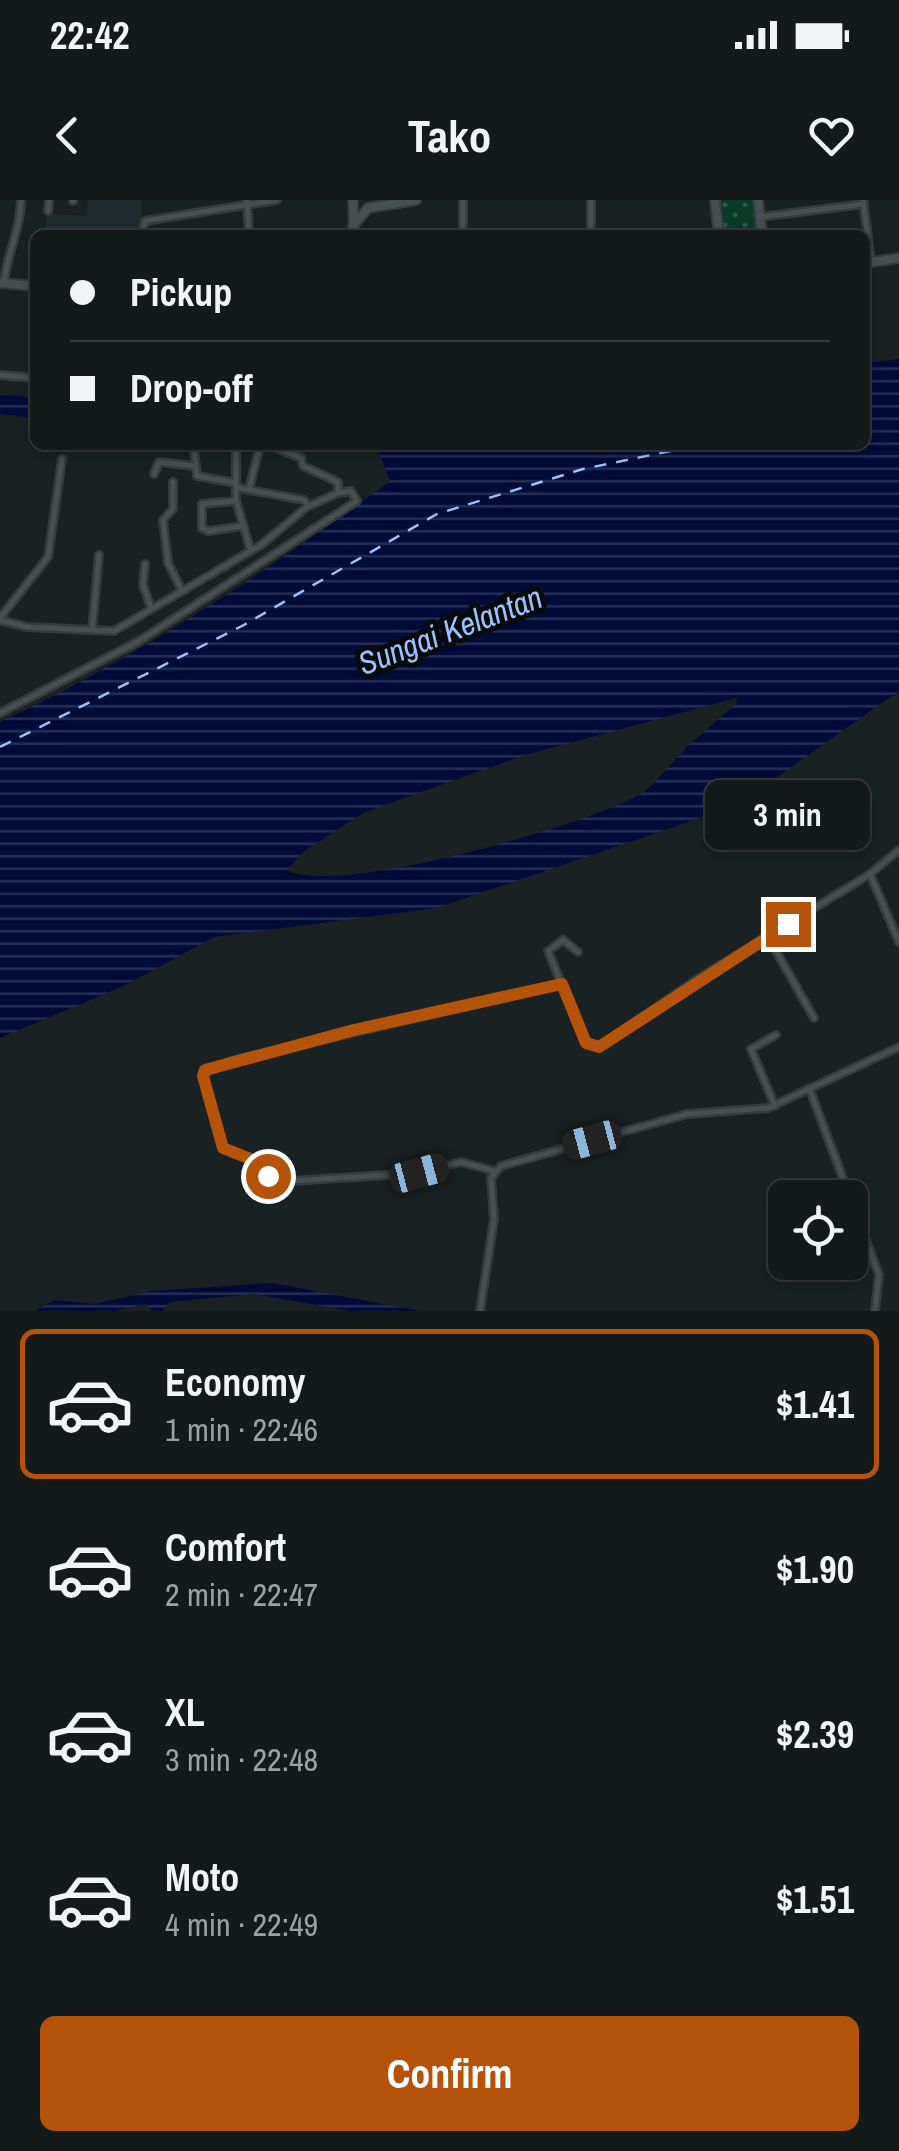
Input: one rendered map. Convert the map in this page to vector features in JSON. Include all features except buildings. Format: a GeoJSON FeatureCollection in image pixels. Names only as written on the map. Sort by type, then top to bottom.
{"type":"FeatureCollection","features":[{"type":"Feature","properties":{"kind":"main road"},"geometry":{"type":"LineString","coordinates":[[354,230],[354,200],[368,208]]}},
{"type":"Feature","properties":{"kind":"main road"},"geometry":{"type":"LineString","coordinates":[[354,230],[358,215],[368,208],[416,200]]}},
{"type":"Feature","properties":{"kind":"main road"},"geometry":{"type":"LineString","coordinates":[[716,200],[719,230]]}},
{"type":"Feature","properties":{"kind":"main road"},"geometry":{"type":"LineString","coordinates":[[758,200],[761,230]]}},
{"type":"Feature","properties":{"kind":"main road"},"geometry":{"type":"LineString","coordinates":[[870,262],[899,258]]}},
{"type":"Feature","properties":{"kind":"main road"},"geometry":{"type":"LineString","coordinates":[[2,283],[30,286]]}},
{"type":"Feature","properties":{"kind":"street"},"geometry":{"type":"LineString","coordinates":[[2,283],[8,247],[20,232],[22,200]]}},
{"type":"Feature","properties":{"kind":"street"},"geometry":{"type":"LineString","coordinates":[[48,212],[49,200]]}},
{"type":"Feature","properties":{"kind":"street"},"geometry":{"type":"LineString","coordinates":[[142,230],[145,221],[277,200]]}},
{"type":"Feature","properties":{"kind":"street"},"geometry":{"type":"LineString","coordinates":[[463,200],[464,230]]}},
{"type":"Feature","properties":{"kind":"street"},"geometry":{"type":"LineString","coordinates":[[590,230],[591,200]]}},
{"type":"Feature","properties":{"kind":"street"},"geometry":{"type":"LineString","coordinates":[[247,202],[249,230]]}},
{"type":"Feature","properties":{"kind":"street"},"geometry":{"type":"LineString","coordinates":[[760,218],[863,202],[867,230]]}},
{"type":"Feature","properties":{"kind":"street"},"geometry":{"type":"LineString","coordinates":[[0,375],[30,378]]}},
{"type":"Feature","properties":{"kind":"street"},"geometry":{"type":"LineString","coordinates":[[194,450],[197,476],[304,500],[308,506]]}},
{"type":"Feature","properties":{"kind":"street"},"geometry":{"type":"LineString","coordinates":[[236,450],[236,501],[251,551]]}},
{"type":"Feature","properties":{"kind":"street"},"geometry":{"type":"LineString","coordinates":[[249,490],[259,450]]}},
{"type":"Feature","properties":{"kind":"street"},"geometry":{"type":"LineString","coordinates":[[289,450],[301,458],[302,466],[336,479],[338,493]]}},
{"type":"Feature","properties":{"kind":"street"},"geometry":{"type":"LineString","coordinates":[[0,713],[139,640],[357,500],[351,491],[308,506],[251,551],[114,631],[13,626],[0,619],[48,556],[62,459]]}},
{"type":"Feature","properties":{"kind":"street"},"geometry":{"type":"LineString","coordinates":[[154,474],[159,462],[194,466]]}},
{"type":"Feature","properties":{"kind":"street"},"geometry":{"type":"LineString","coordinates":[[173,482],[173,509],[163,520],[168,563],[181,589]]}},
{"type":"Feature","properties":{"kind":"street"},"geometry":{"type":"LineString","coordinates":[[236,501],[202,504],[202,528],[208,532],[243,526]]}},
{"type":"Feature","properties":{"kind":"street"},"geometry":{"type":"LineString","coordinates":[[92,630],[99,555]]}},
{"type":"Feature","properties":{"kind":"street"},"geometry":{"type":"LineString","coordinates":[[145,564],[143,584],[151,608]]}},
{"type":"Feature","properties":{"kind":"street"},"geometry":{"type":"LineString","coordinates":[[578,952],[564,940],[548,949],[586,1043],[599,1047],[870,874],[899,850]]}},
{"type":"Feature","properties":{"kind":"street"},"geometry":{"type":"LineString","coordinates":[[870,874],[899,942]]}},
{"type":"Feature","properties":{"kind":"street"},"geometry":{"type":"LineString","coordinates":[[768,936],[814,1018]]}},
{"type":"Feature","properties":{"kind":"street"},"geometry":{"type":"LineString","coordinates":[[562,984],[354,1030],[204,1072],[225,1150],[253,1160],[274,1182],[418,1173],[460,1162],[494,1171],[510,1163],[687,1114],[746,1112],[774,1106],[899,1047]]}},
{"type":"Feature","properties":{"kind":"street"},"geometry":{"type":"LineString","coordinates":[[774,1106],[751,1048],[776,1035]]}},
{"type":"Feature","properties":{"kind":"street"},"geometry":{"type":"LineString","coordinates":[[810,1090],[879,1275],[875,1311]]}},
{"type":"Feature","properties":{"kind":"street"},"geometry":{"type":"LineString","coordinates":[[480,1311],[494,1219],[494,1171]]}},
{"type":"Feature","properties":{"kind":"shaded area"},"geometry":{"type":"Polygon","coordinates":[[[88,200],[142,200],[140,230],[46,230],[47,214],[87,216],[88,200]]]}},
{"type":"Feature","properties":{"kind":"green space"},"geometry":{"type":"Polygon","coordinates":[[[720,200],[754,200],[757,230],[723,230],[720,200]]]}},
{"type":"Feature","properties":{"kind":"water","name":"Sungai Kelantan"},"geometry":{"type":"Polygon","coordinates":[[[899,359],[899,691],[753,794],[694,820],[437,908],[214,937],[124,986],[0,1038],[0,722],[102,670],[201,611],[390,481],[378,450],[870,450],[870,362],[899,359]],[[736,698],[522,756],[363,813],[303,852],[287,870],[313,876],[354,874],[463,854],[520,838],[642,793],[737,703],[736,698]]]}},
{"type":"Feature","properties":{"kind":"water"},"geometry":{"type":"Polygon","coordinates":[[[0,394],[30,397],[30,417],[0,414],[0,394]]]}},
{"type":"Feature","properties":{"kind":"water"},"geometry":{"type":"Polygon","coordinates":[[[273,1283],[420,1311],[350,1311],[254,1294],[168,1303],[163,1311],[152,1311],[146,1304],[115,1311],[35,1311],[54,1300],[95,1304],[151,1291],[273,1283]]]}},
{"type":"Feature","properties":{"kind":"ferry route"},"geometry":{"type":"LineString","coordinates":[[0,747],[242,626],[437,514],[583,469],[676,450]]}},
{"type":"Feature","properties":{"kind":"route"},"geometry":{"type":"LineString","coordinates":[[268,1176],[253,1160],[229,1154],[223,1148],[203,1076],[205,1070],[354,1030],[562,984],[586,1043],[599,1047],[696,980],[788,924]]}}]}
